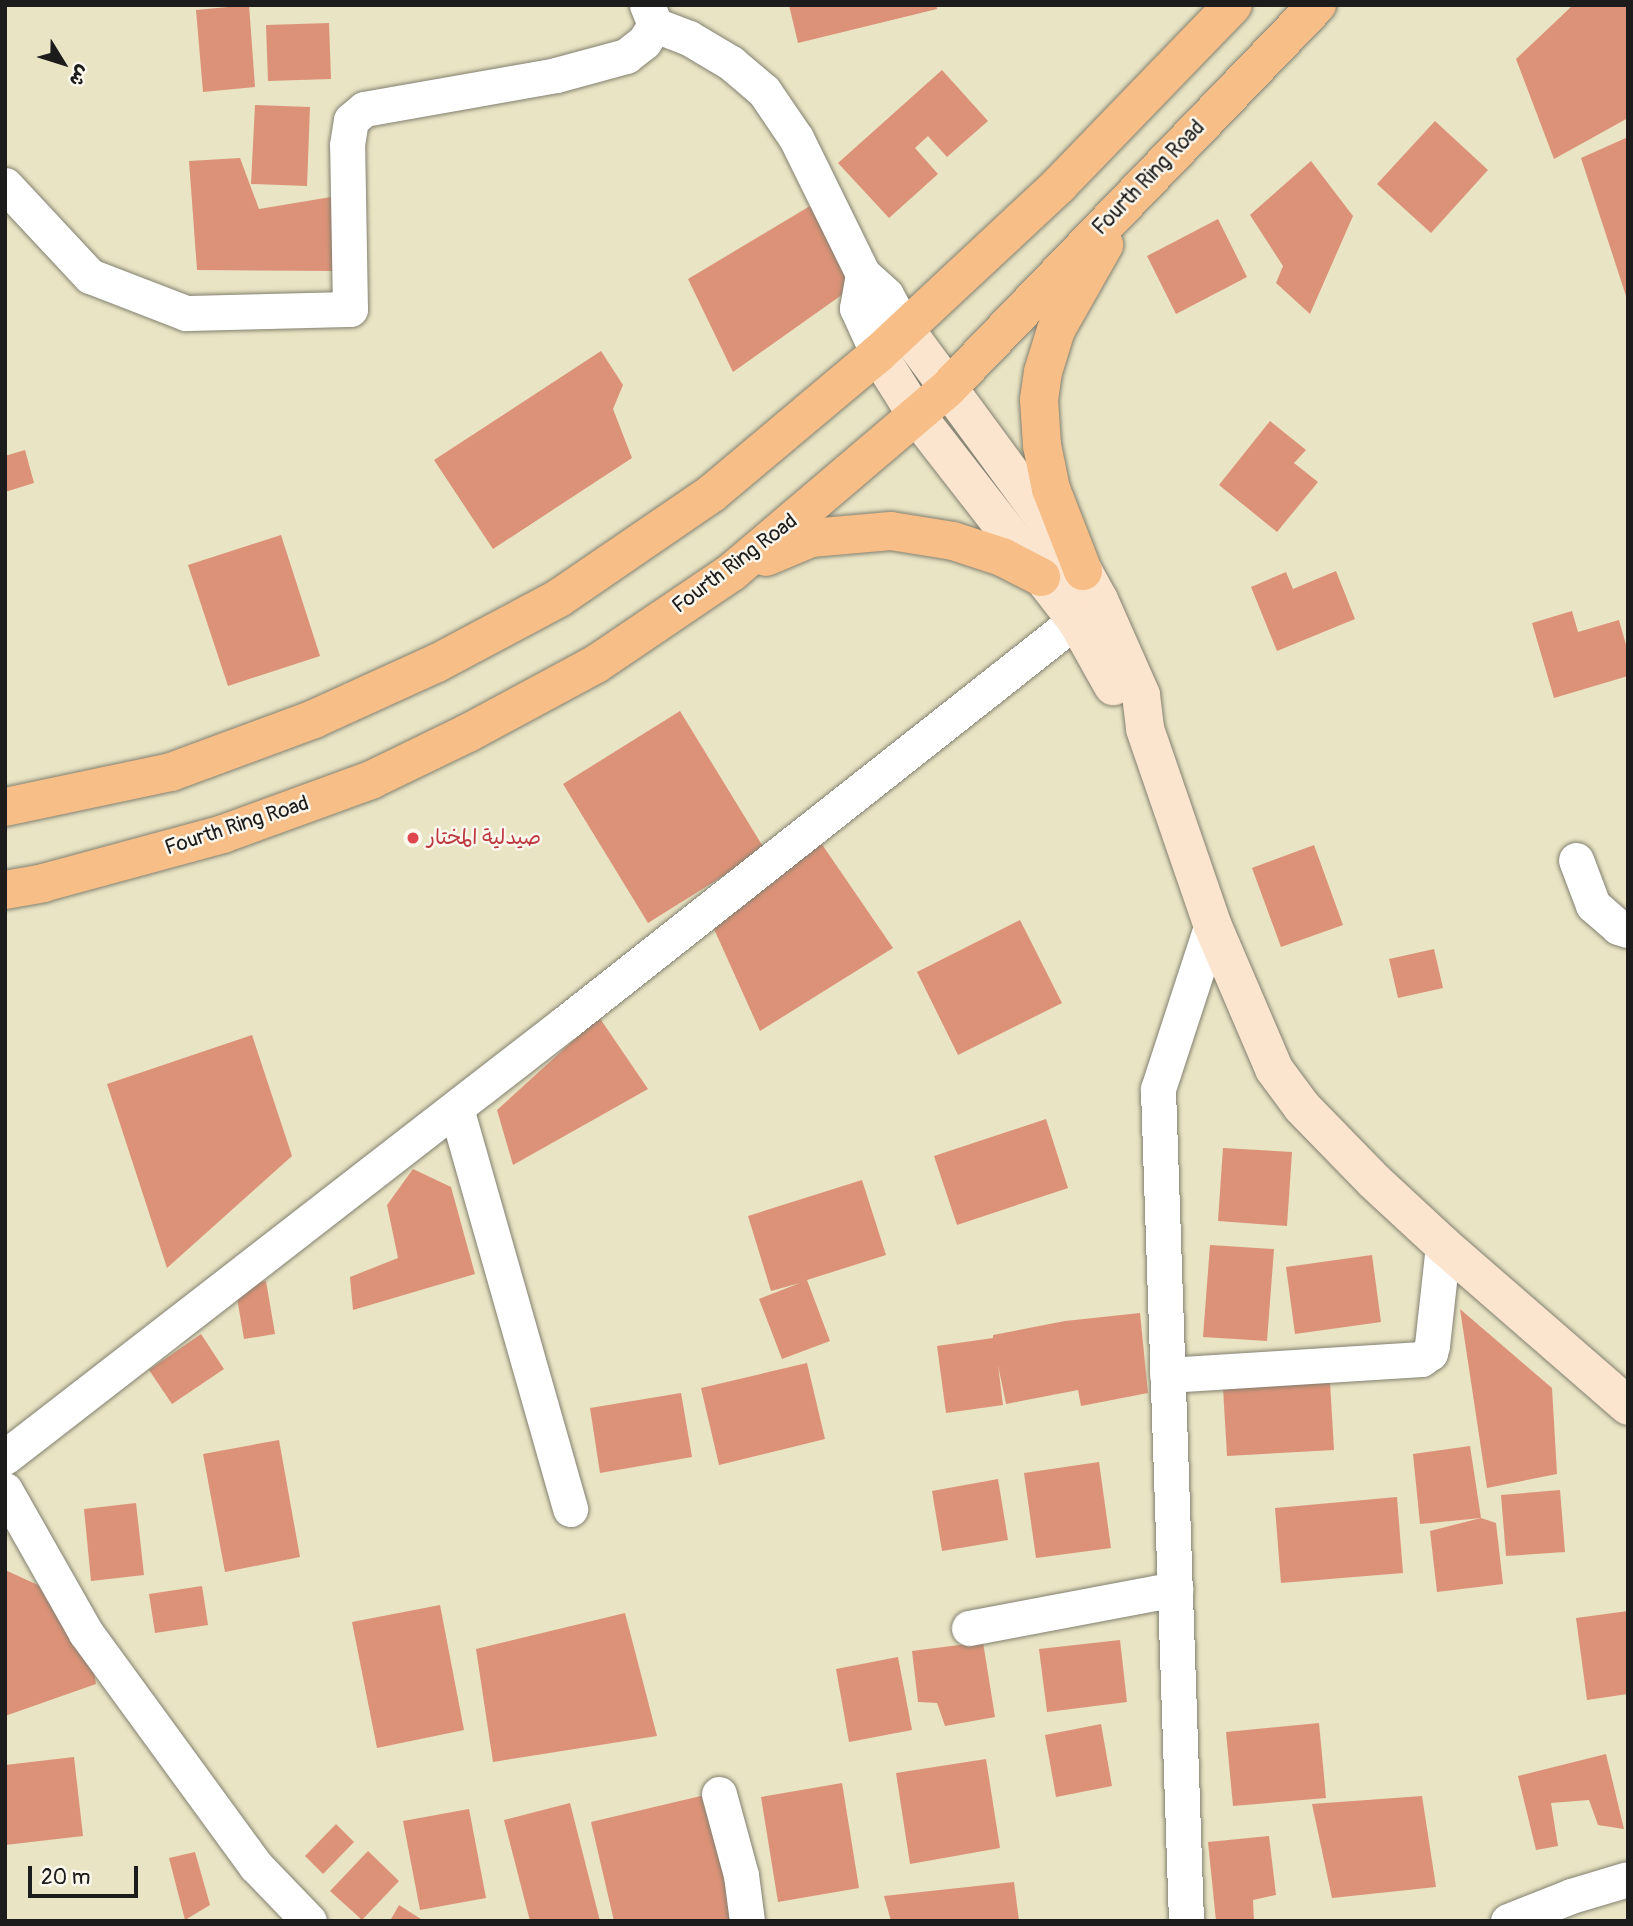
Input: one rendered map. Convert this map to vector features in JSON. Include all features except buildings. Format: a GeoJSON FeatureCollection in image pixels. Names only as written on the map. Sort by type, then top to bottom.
{"type":"FeatureCollection","features":[{"type":"Feature","properties":{"kind":"main road"},"geometry":{"type":"LineString","coordinates":[[5,807],[171,772],[314,719],[437,663],[559,598],[711,494],[891,342],[1059,185],[1233,5]]}},
{"type":"Feature","properties":{"kind":"main road","name":"Fourth Ring Road"},"geometry":{"type":"LineString","coordinates":[[5,890],[43,883],[223,834],[371,780],[468,733],[596,664],[732,572],[948,388],[1317,5]]}},
{"type":"Feature","properties":{"kind":"main road"},"geometry":{"type":"LineString","coordinates":[[1083,571],[1051,489],[1042,444],[1040,391],[1056,330],[1135,193]]}},
{"type":"Feature","properties":{"kind":"main road"},"geometry":{"type":"LineString","coordinates":[[732,572],[811,538],[891,531],[953,541],[1002,558],[1041,576]]}},
{"type":"Feature","properties":{"kind":"street"},"geometry":{"type":"LineString","coordinates":[[5,185],[90,276],[186,313],[350,309],[346,145],[351,120],[364,109],[556,75],[626,56],[644,42],[651,15],[731,63],[764,91],[796,138],[863,274],[886,295],[891,342],[916,416],[1076,620],[1099,657],[1123,707],[1145,729]]}},
{"type":"Feature","properties":{"kind":"street"},"geometry":{"type":"LineString","coordinates":[[891,342],[948,388],[1083,571],[1122,647],[1141,695],[1145,729],[1212,923],[1274,1069],[1328,1136],[1443,1245],[1628,1406]]}},
{"type":"Feature","properties":{"kind":"street"},"geometry":{"type":"LineString","coordinates":[[5,1457],[456,1108],[1076,620]]}},
{"type":"Feature","properties":{"kind":"street"},"geometry":{"type":"LineString","coordinates":[[1576,860],[1592,905],[1618,927],[1628,930]]}},
{"type":"Feature","properties":{"kind":"street"},"geometry":{"type":"LineString","coordinates":[[5,910],[43,883]]}},
{"type":"Feature","properties":{"kind":"street"},"geometry":{"type":"LineString","coordinates":[[1186,1921],[1158,1089],[1212,923]]}},
{"type":"Feature","properties":{"kind":"street"},"geometry":{"type":"LineString","coordinates":[[456,1108],[570,1509]]}},
{"type":"Feature","properties":{"kind":"street"},"geometry":{"type":"LineString","coordinates":[[1167,1375],[1421,1359],[1430,1353],[1432,1345],[1443,1245]]}},
{"type":"Feature","properties":{"kind":"street"},"geometry":{"type":"LineString","coordinates":[[5,1490],[86,1633],[256,1866],[309,1921]]}},
{"type":"Feature","properties":{"kind":"street"},"geometry":{"type":"LineString","coordinates":[[969,1628],[1175,1589]]}},
{"type":"Feature","properties":{"kind":"street"},"geometry":{"type":"LineString","coordinates":[[719,1794],[741,1875],[747,1921]]}},
{"type":"Feature","properties":{"kind":"street"},"geometry":{"type":"LineString","coordinates":[[1508,1921],[1571,1896],[1628,1879]]}},
{"type":"Feature","properties":{"kind":"place","name":"صيدلية المختار"},"geometry":{"type":"Point","coordinates":[413,838]}}]}
